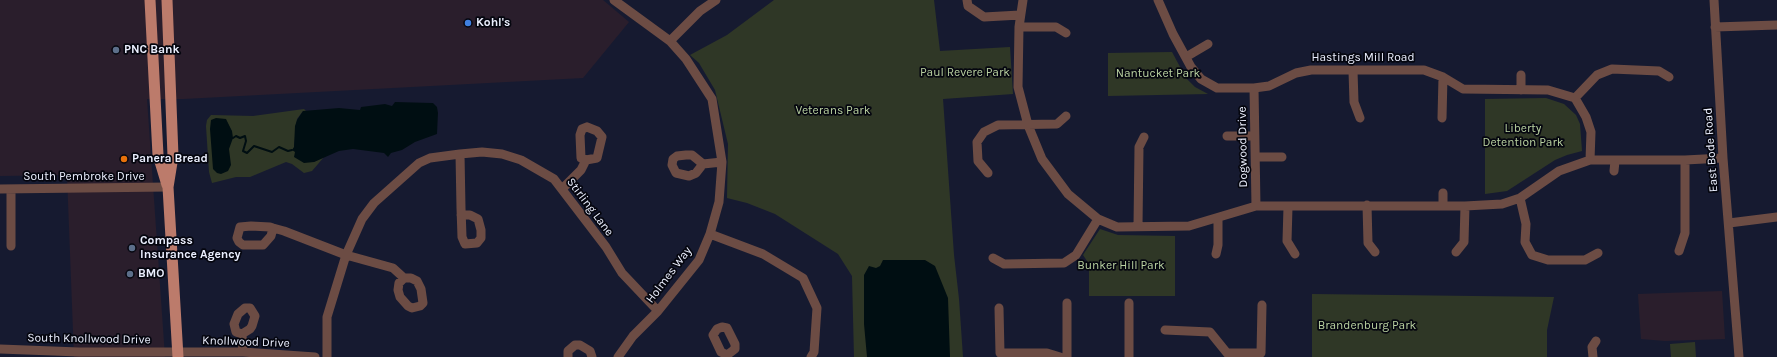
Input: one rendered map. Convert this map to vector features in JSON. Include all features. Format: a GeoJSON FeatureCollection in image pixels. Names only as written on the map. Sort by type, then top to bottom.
{"type":"FeatureCollection","features":[{"type":"Feature","properties":{"kind":"main road"},"geometry":{"type":"LineString","coordinates":[[168,187],[158,156],[150,1],[167,2],[173,156],[168,187],[177,355]]}},
{"type":"Feature","properties":{"kind":"street","name":"Holmes Way"},"geometry":{"type":"LineString","coordinates":[[614,0],[670,41],[686,59],[712,99],[722,162],[719,202],[710,234],[699,260],[658,311],[633,336],[618,357]]}},
{"type":"Feature","properties":{"kind":"street"},"geometry":{"type":"LineString","coordinates":[[670,41],[700,11],[716,0]]}},
{"type":"Feature","properties":{"kind":"street"},"geometry":{"type":"LineString","coordinates":[[967,0],[968,6],[984,17],[1020,15]]}},
{"type":"Feature","properties":{"kind":"street"},"geometry":{"type":"LineString","coordinates":[[1023,0],[1019,27],[1018,87],[1028,125],[1042,160],[1068,194],[1098,219],[1117,227],[1189,226],[1212,217],[1256,206],[1465,206],[1502,204],[1520,198],[1559,171],[1590,160],[1685,160],[1723,158]]}},
{"type":"Feature","properties":{"kind":"street","name":"Hastings Mill Road"},"geometry":{"type":"LineString","coordinates":[[1158,0],[1173,34],[1186,57],[1201,79],[1217,88],[1254,88],[1270,86],[1296,73],[1311,70],[1424,70],[1443,77],[1463,89],[1548,90],[1575,98]]}},
{"type":"Feature","properties":{"kind":"street","name":"East Bode Road"},"geometry":{"type":"LineString","coordinates":[[1714,0],[1723,158],[1739,357]]}},
{"type":"Feature","properties":{"kind":"street"},"geometry":{"type":"LineString","coordinates":[[1716,27],[1777,25]]}},
{"type":"Feature","properties":{"kind":"street"},"geometry":{"type":"LineString","coordinates":[[1019,27],[1056,27],[1066,33]]}},
{"type":"Feature","properties":{"kind":"street"},"geometry":{"type":"LineString","coordinates":[[1186,57],[1208,44]]}},
{"type":"Feature","properties":{"kind":"street"},"geometry":{"type":"LineString","coordinates":[[1590,160],[1591,132],[1586,117],[1575,98],[1597,75],[1612,69],[1659,71],[1668,77]]}},
{"type":"Feature","properties":{"kind":"street"},"geometry":{"type":"LineString","coordinates":[[1353,71],[1354,102],[1360,118]]}},
{"type":"Feature","properties":{"kind":"street"},"geometry":{"type":"LineString","coordinates":[[1521,75],[1521,90]]}},
{"type":"Feature","properties":{"kind":"street"},"geometry":{"type":"LineString","coordinates":[[1442,118],[1443,77]]}},
{"type":"Feature","properties":{"kind":"street","name":"Dogwood Drive"},"geometry":{"type":"LineString","coordinates":[[1254,88],[1256,206]]}},
{"type":"Feature","properties":{"kind":"street"},"geometry":{"type":"LineString","coordinates":[[988,173],[978,160],[977,142],[984,132],[998,125],[1058,124],[1066,116]]}},
{"type":"Feature","properties":{"kind":"street"},"geometry":{"type":"LineString","coordinates":[[1227,136],[1254,136]]}},
{"type":"Feature","properties":{"kind":"street"},"geometry":{"type":"LineString","coordinates":[[1138,226],[1139,147],[1144,137]]}},
{"type":"Feature","properties":{"kind":"street","name":"Stirling Lane"},"geometry":{"type":"LineString","coordinates":[[328,357],[328,317],[346,255],[362,219],[369,209],[403,176],[419,162],[430,158],[482,152],[502,154],[521,160],[554,179],[606,247],[622,273],[658,311]]}},
{"type":"Feature","properties":{"kind":"street"},"geometry":{"type":"LineString","coordinates":[[460,154],[461,215]]}},
{"type":"Feature","properties":{"kind":"street"},"geometry":{"type":"LineString","coordinates":[[1256,157],[1282,157]]}},
{"type":"Feature","properties":{"kind":"street"},"geometry":{"type":"LineString","coordinates":[[562,189],[581,170],[586,160]]}},
{"type":"Feature","properties":{"kind":"street"},"geometry":{"type":"LineString","coordinates":[[1614,172],[1615,160]]}},
{"type":"Feature","properties":{"kind":"street"},"geometry":{"type":"LineString","coordinates":[[1679,251],[1685,233],[1685,160]]}},
{"type":"Feature","properties":{"kind":"street"},"geometry":{"type":"LineString","coordinates":[[703,164],[722,162]]}},
{"type":"Feature","properties":{"kind":"street","name":"South Pembroke Drive"},"geometry":{"type":"LineString","coordinates":[[0,189],[168,187]]}},
{"type":"Feature","properties":{"kind":"street"},"geometry":{"type":"LineString","coordinates":[[11,189],[11,246]]}},
{"type":"Feature","properties":{"kind":"street"},"geometry":{"type":"LineString","coordinates":[[1443,193],[1443,206]]}},
{"type":"Feature","properties":{"kind":"street"},"geometry":{"type":"LineString","coordinates":[[1364,195],[1368,243],[1375,252]]}},
{"type":"Feature","properties":{"kind":"street"},"geometry":{"type":"LineString","coordinates":[[1520,198],[1526,224],[1525,242],[1532,255],[1548,260],[1585,260],[1598,253]]}},
{"type":"Feature","properties":{"kind":"street"},"geometry":{"type":"LineString","coordinates":[[1456,252],[1464,242],[1465,206]]}},
{"type":"Feature","properties":{"kind":"street"},"geometry":{"type":"LineString","coordinates":[[1288,207],[1288,241],[1295,254]]}},
{"type":"Feature","properties":{"kind":"street"},"geometry":{"type":"LineString","coordinates":[[1212,217],[1218,245],[1216,254]]}},
{"type":"Feature","properties":{"kind":"street"},"geometry":{"type":"LineString","coordinates":[[1729,223],[1777,217]]}},
{"type":"Feature","properties":{"kind":"street"},"geometry":{"type":"LineString","coordinates":[[993,258],[1004,264],[1064,263],[1076,255],[1098,219]]}},
{"type":"Feature","properties":{"kind":"street"},"geometry":{"type":"LineString","coordinates":[[273,228],[346,255],[393,268],[404,278]]}},
{"type":"Feature","properties":{"kind":"street"},"geometry":{"type":"LineString","coordinates":[[710,234],[762,254],[803,278],[817,308],[814,352],[811,357]]}},
{"type":"Feature","properties":{"kind":"street"},"geometry":{"type":"LineString","coordinates":[[1067,303],[1067,357]]}},
{"type":"Feature","properties":{"kind":"street"},"geometry":{"type":"LineString","coordinates":[[1129,303],[1129,357]]}},
{"type":"Feature","properties":{"kind":"street"},"geometry":{"type":"LineString","coordinates":[[1165,330],[1210,332],[1226,355],[1261,353],[1262,305]]}},
{"type":"Feature","properties":{"kind":"street"},"geometry":{"type":"LineString","coordinates":[[999,308],[1000,353],[1047,353],[1060,357]]}},
{"type":"Feature","properties":{"kind":"street"},"geometry":{"type":"LineString","coordinates":[[242,334],[242,352]]}},
{"type":"Feature","properties":{"kind":"street"},"geometry":{"type":"LineString","coordinates":[[1593,357],[1592,347],[1596,341]]}},
{"type":"Feature","properties":{"kind":"street"},"geometry":{"type":"LineString","coordinates":[[568,357],[567,354],[571,347],[580,345],[590,351],[592,357]]}},
{"type":"Feature","properties":{"kind":"street","name":"South Knollwood Drive"},"geometry":{"type":"LineString","coordinates":[[0,348],[23,354],[177,355]]}},
{"type":"Feature","properties":{"kind":"street","name":"Knollwood Drive"},"geometry":{"type":"LineString","coordinates":[[177,355],[242,352],[315,357]]}},
{"type":"Feature","properties":{"kind":"shaded area"},"geometry":{"type":"Polygon","coordinates":[[[0,0],[603,0],[629,22],[583,78],[183,99],[147,99],[165,357],[74,357],[67,175],[0,176],[0,0]]]}},
{"type":"Feature","properties":{"kind":"shaded area"},"geometry":{"type":"Polygon","coordinates":[[[395,102],[433,103],[437,107],[438,113],[437,134],[415,142],[402,150],[391,153],[388,157],[384,153],[353,149],[339,151],[314,162],[304,163],[294,157],[295,152],[292,150],[294,147],[295,126],[303,111],[339,108],[360,110],[361,107],[385,104],[392,106],[395,102]]]}},
{"type":"Feature","properties":{"kind":"shaded area"},"geometry":{"type":"Polygon","coordinates":[[[216,118],[226,119],[232,131],[233,138],[229,149],[231,165],[228,171],[221,174],[217,173],[213,169],[210,129],[211,120],[216,118]]]}},
{"type":"Feature","properties":{"kind":"shaded area"},"geometry":{"type":"Polygon","coordinates":[[[883,260],[925,260],[935,266],[948,298],[950,357],[867,357],[864,324],[864,275],[869,266],[876,268],[880,266],[883,260]]]}},
{"type":"Feature","properties":{"kind":"shaded area"},"geometry":{"type":"Polygon","coordinates":[[[1722,291],[1725,339],[1665,341],[1641,339],[1638,294],[1722,291]]]}},
{"type":"Feature","properties":{"kind":"green space","name":"Veterans Park"},"geometry":{"type":"Polygon","coordinates":[[[774,0],[934,0],[940,51],[1010,47],[1013,94],[943,99],[963,357],[854,357],[852,276],[838,254],[775,214],[747,203],[727,198],[728,144],[715,90],[699,63],[690,55],[727,35],[774,0]]]}},
{"type":"Feature","properties":{"kind":"green space","name":"Nantucket Park"},"geometry":{"type":"Polygon","coordinates":[[[1172,52],[1186,78],[1195,87],[1208,94],[1108,96],[1108,53],[1172,52]]]}},
{"type":"Feature","properties":{"kind":"green space","name":"Liberty Detention Park"},"geometry":{"type":"Polygon","coordinates":[[[1546,98],[1564,104],[1576,115],[1580,124],[1582,151],[1555,160],[1507,191],[1485,194],[1485,99],[1546,98]]]}},
{"type":"Feature","properties":{"kind":"green space"},"geometry":{"type":"Polygon","coordinates":[[[304,109],[306,111],[303,111],[297,119],[294,147],[314,162],[324,157],[312,171],[304,173],[292,164],[286,162],[250,177],[236,177],[212,183],[209,172],[206,126],[207,120],[211,115],[253,116],[304,109]]]}},
{"type":"Feature","properties":{"kind":"green space","name":"Bunker Hill Park"},"geometry":{"type":"Polygon","coordinates":[[[1100,229],[1118,235],[1175,236],[1175,296],[1089,296],[1089,264],[1083,255],[1100,229]]]}},
{"type":"Feature","properties":{"kind":"green space","name":"Brandenburg Park"},"geometry":{"type":"Polygon","coordinates":[[[1312,294],[1554,297],[1547,330],[1547,357],[1312,357],[1312,294]]]}},
{"type":"Feature","properties":{"kind":"green space"},"geometry":{"type":"Polygon","coordinates":[[[1695,342],[1696,357],[1671,357],[1670,344],[1695,342]]]}},
{"type":"Feature","properties":{"kind":"waterway"},"geometry":{"type":"LineString","coordinates":[[233,138],[236,136],[240,138],[245,136],[246,141],[243,151],[247,153],[254,146],[272,152],[279,147],[288,151],[292,150]]}},
{"type":"Feature","properties":{"kind":"place","name":"Kohl's"},"geometry":{"type":"Point","coordinates":[468,23]}},
{"type":"Feature","properties":{"kind":"place","name":"PNC Bank"},"geometry":{"type":"Point","coordinates":[116,50]}},
{"type":"Feature","properties":{"kind":"place","name":"Panera Bread"},"geometry":{"type":"Point","coordinates":[124,159]}},
{"type":"Feature","properties":{"kind":"place","name":"Compass Insurance Agency"},"geometry":{"type":"Point","coordinates":[132,248]}},
{"type":"Feature","properties":{"kind":"place","name":"BMO"},"geometry":{"type":"Point","coordinates":[130,274]}},
{"type":"Feature","properties":{"kind":"park label","name":"Paul Revere Park"},"geometry":{"type":"Point","coordinates":[965,73]}}]}
